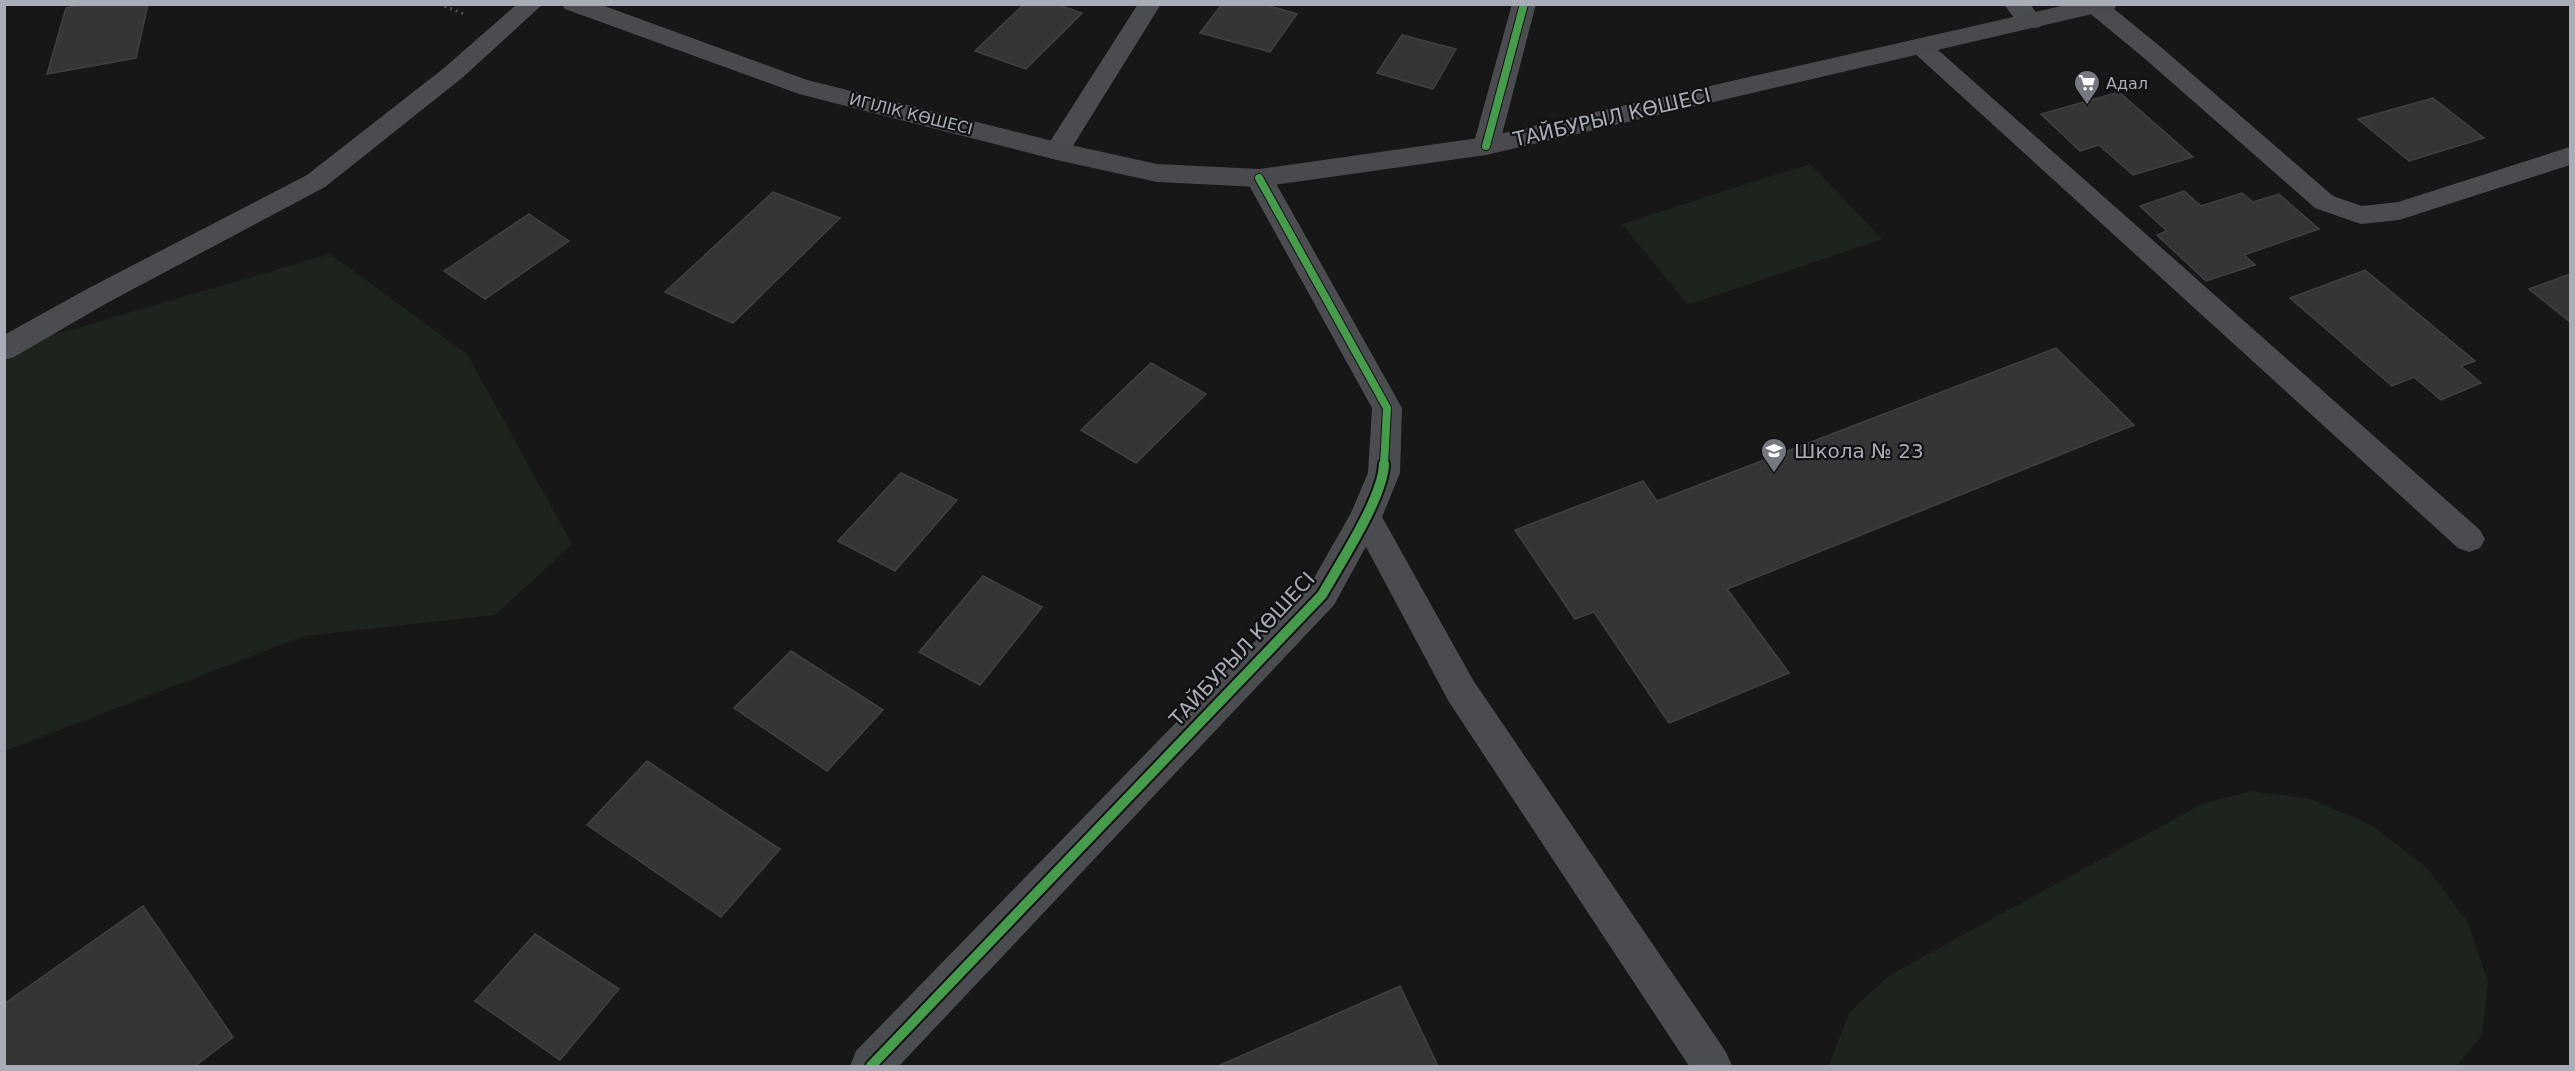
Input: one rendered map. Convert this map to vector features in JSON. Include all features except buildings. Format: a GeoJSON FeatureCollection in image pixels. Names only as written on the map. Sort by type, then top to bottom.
{"type":"FeatureCollection","features":[{"type":"Feature","properties":{"kind":"main road","name":"ИГІЛІК КӨШЕСІ"},"geometry":{"type":"LineString","coordinates":[[574,4],[799,86],[1057,151],[1157,173],[1258,178]]}},
{"type":"Feature","properties":{"kind":"main road","name":"ТАЙБУРЫЛ КӨШЕСІ"},"geometry":{"type":"LineString","coordinates":[[1258,178],[1486,146],[1920,46],[2023,13],[2100,5]]}},
{"type":"Feature","properties":{"kind":"street"},"geometry":{"type":"LineString","coordinates":[[1486,146],[1524,4]]}},
{"type":"Feature","properties":{"kind":"street","name":"ТАЙБУРЫЛ КӨШЕСІ"},"geometry":{"type":"LineString","coordinates":[[871,1066],[1322,595],[1366,517],[1384,473],[1387,408],[1258,178]]}},
{"type":"Feature","properties":{"kind":"lane"},"geometry":{"type":"LineString","coordinates":[[4,349],[97,296],[316,181],[453,73],[532,4]]}},
{"type":"Feature","properties":{"kind":"lane"},"geometry":{"type":"LineString","coordinates":[[1057,151],[1150,4]]}},
{"type":"Feature","properties":{"kind":"lane"},"geometry":{"type":"LineString","coordinates":[[2100,5],[2324,202],[2361,215],[2399,211],[2571,156]]}},
{"type":"Feature","properties":{"kind":"lane"},"geometry":{"type":"LineString","coordinates":[[1920,46],[2469,539]]}},
{"type":"Feature","properties":{"kind":"lane"},"geometry":{"type":"LineString","coordinates":[[1366,517],[1461,691],[1712,1066]]}},
{"type":"Feature","properties":{"kind":"shaded area"},"geometry":{"type":"Polygon","coordinates":[[[1810,164],[1882,239],[1688,305],[1622,224],[1810,164]]]}},
{"type":"Feature","properties":{"kind":"shaded area"},"geometry":{"type":"Polygon","coordinates":[[[330,254],[467,354],[572,544],[495,615],[304,636],[5,751],[5,349],[330,254]]]}},
{"type":"Feature","properties":{"kind":"shaded area"},"geometry":{"type":"Polygon","coordinates":[[[2251,791],[2310,799],[2371,825],[2427,868],[2468,923],[2488,982],[2482,1035],[2457,1066],[1829,1066],[1849,1013],[1890,975],[2202,804],[2251,791]]]}},
{"type":"Feature","properties":{"kind":"cycle path"},"geometry":{"type":"LineString","coordinates":[[1486,146],[1524,4]]}},
{"type":"Feature","properties":{"kind":"cycle path"},"geometry":{"type":"LineString","coordinates":[[871,1066],[1322,595],[1366,517],[1384,473],[1387,408],[1259,178]]}},
{"type":"Feature","properties":{"kind":"place","name":"Адал"},"geometry":{"type":"Point","coordinates":[2087,106]}},
{"type":"Feature","properties":{"kind":"place","name":"Школа № 23"},"geometry":{"type":"Point","coordinates":[1774,474]}}]}
